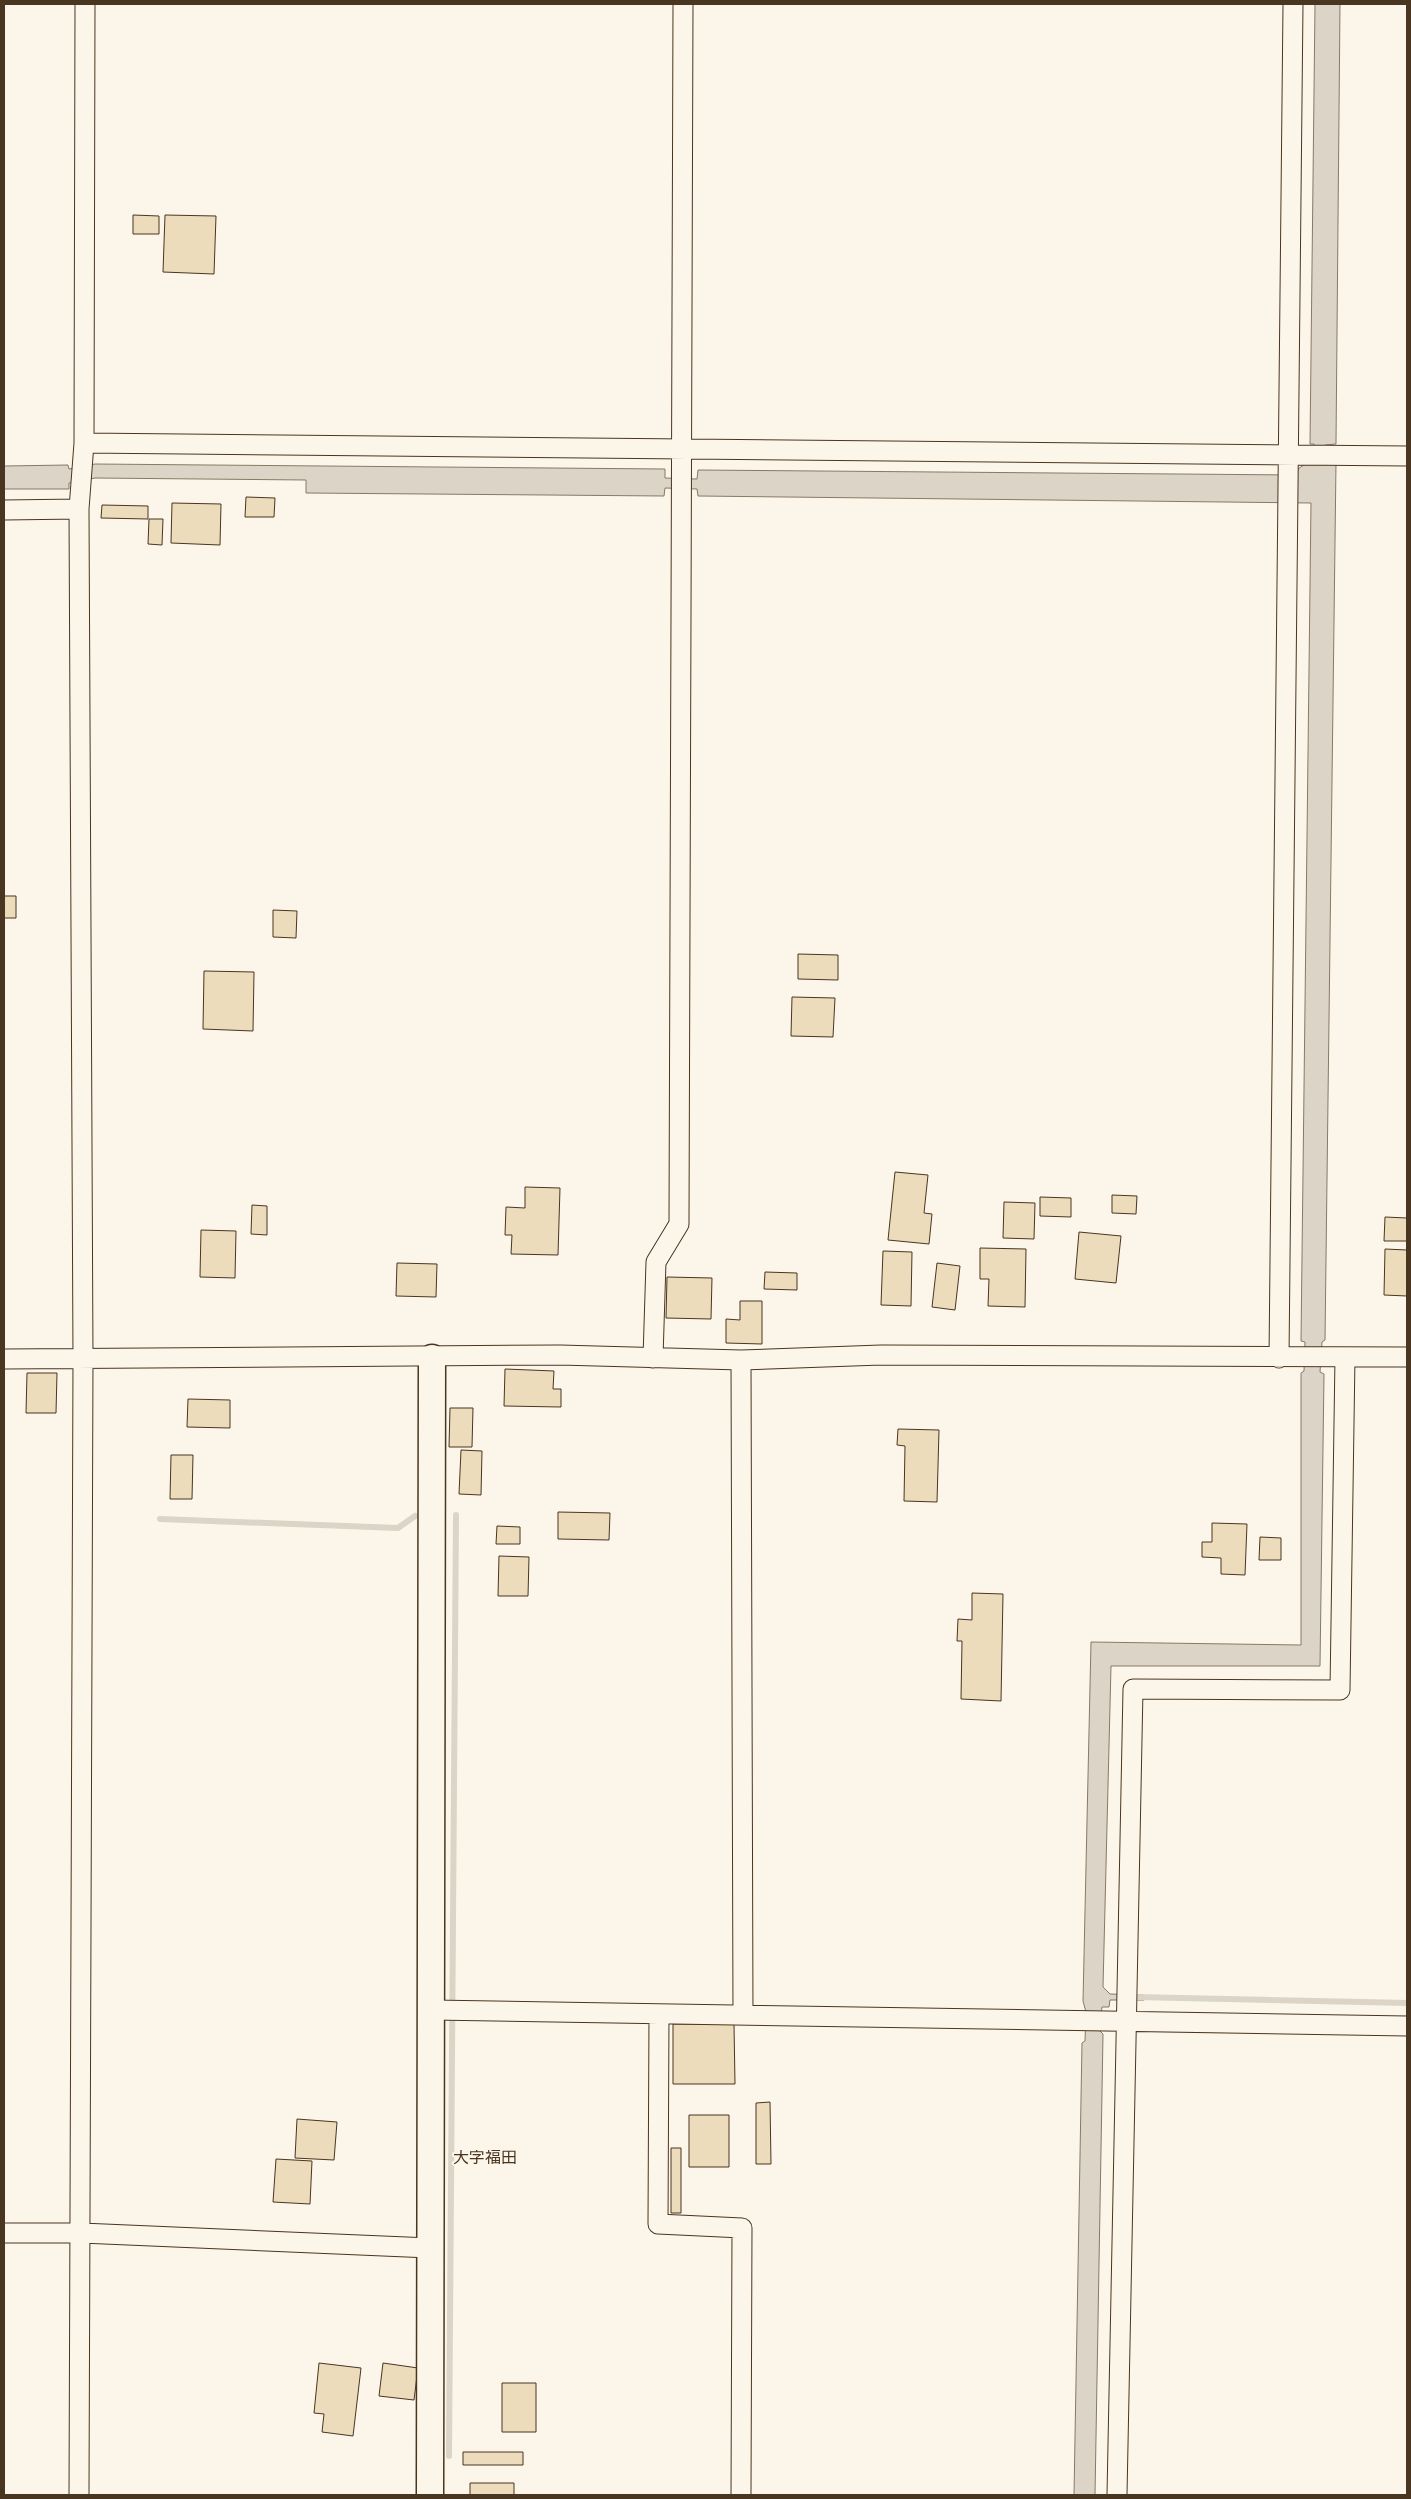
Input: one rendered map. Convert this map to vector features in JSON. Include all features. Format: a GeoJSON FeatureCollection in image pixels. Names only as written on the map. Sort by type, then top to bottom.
{"type":"FeatureCollection","features":[{"type":"Feature","properties":{"kind":"street"},"geometry":{"type":"LineString","coordinates":[[79,2495],[83,1358],[79,509],[84,442],[85,4]]}},
{"type":"Feature","properties":{"kind":"street"},"geometry":{"type":"LineString","coordinates":[[653,1358],[656,1262],[679,1224],[684,4]]}},
{"type":"Feature","properties":{"kind":"street"},"geometry":{"type":"LineString","coordinates":[[1279,1358],[1293,4]]}},
{"type":"Feature","properties":{"kind":"street"},"geometry":{"type":"LineString","coordinates":[[84,442],[681,449],[1288,461],[1310,455],[1407,456]]}},
{"type":"Feature","properties":{"kind":"street"},"geometry":{"type":"LineString","coordinates":[[4,510],[79,509]]}},
{"type":"Feature","properties":{"kind":"street"},"geometry":{"type":"LineString","coordinates":[[4,1359],[432,1358],[560,1355],[741,1360],[881,1355],[1407,1357]]}},
{"type":"Feature","properties":{"kind":"street"},"geometry":{"type":"LineString","coordinates":[[430,2495],[430,2248],[446,2011],[432,1358]]}},
{"type":"Feature","properties":{"kind":"street"},"geometry":{"type":"LineString","coordinates":[[1116,2495],[1122,2010],[1134,1689],[1340,1690],[1344,1358]]}},
{"type":"Feature","properties":{"kind":"street"},"geometry":{"type":"LineString","coordinates":[[741,1360],[743,2015]]}},
{"type":"Feature","properties":{"kind":"street"},"geometry":{"type":"LineString","coordinates":[[446,2011],[1075,2022],[1122,2010],[1407,2026]]}},
{"type":"Feature","properties":{"kind":"street"},"geometry":{"type":"LineString","coordinates":[[659,2014],[658,2224],[742,2228],[741,2495]]}},
{"type":"Feature","properties":{"kind":"street"},"geometry":{"type":"LineString","coordinates":[[4,2233],[81,2234],[430,2248]]}},
{"type":"Feature","properties":{"kind":"shaded area"},"geometry":{"type":"Polygon","coordinates":[[[1315,4],[1340,4],[1336,444],[1325,445],[1325,464],[1336,463],[1325,1340],[1322,1342],[1320,1372],[1324,1374],[1320,1666],[1111,1666],[1103,1987],[1110,1994],[1144,1995],[1144,2000],[1110,2000],[1109,2007],[1102,2007],[1099,2030],[1103,2034],[1095,2495],[1074,2495],[1082,2043],[1085,2041],[1086,2012],[1083,2001],[1091,1642],[1301,1645],[1301,1373],[1304,1371],[1305,1342],[1301,1341],[1311,503],[698,496],[697,489],[665,488],[664,496],[306,493],[306,480],[95,478],[69,483],[69,489],[4,489],[4,466],[68,465],[69,469],[95,464],[665,469],[665,478],[697,479],[698,470],[1297,475],[1298,469],[1305,464],[1314,464],[1314,444],[1310,444],[1315,4]]]}},
{"type":"Feature","properties":{"kind":"building"},"geometry":{"type":"Polygon","coordinates":[[[133,215],[159,216],[159,234],[133,234],[133,215]]]}},
{"type":"Feature","properties":{"kind":"building"},"geometry":{"type":"Polygon","coordinates":[[[165,215],[216,216],[214,274],[163,272],[165,215]]]}},
{"type":"Feature","properties":{"kind":"building"},"geometry":{"type":"Polygon","coordinates":[[[246,497],[275,498],[274,517],[245,517],[246,497]]]}},
{"type":"Feature","properties":{"kind":"building"},"geometry":{"type":"Polygon","coordinates":[[[172,503],[221,504],[220,545],[171,543],[172,503]]]}},
{"type":"Feature","properties":{"kind":"building"},"geometry":{"type":"Polygon","coordinates":[[[102,505],[148,506],[148,519],[101,518],[102,505]]]}},
{"type":"Feature","properties":{"kind":"building"},"geometry":{"type":"Polygon","coordinates":[[[149,519],[163,519],[162,545],[148,544],[149,519]]]}},
{"type":"Feature","properties":{"kind":"building"},"geometry":{"type":"Polygon","coordinates":[[[4,896],[16,896],[16,918],[4,918],[4,896]]]}},
{"type":"Feature","properties":{"kind":"building"},"geometry":{"type":"Polygon","coordinates":[[[273,910],[297,911],[296,938],[273,937],[273,910]]]}},
{"type":"Feature","properties":{"kind":"building"},"geometry":{"type":"Polygon","coordinates":[[[798,954],[838,955],[838,980],[798,979],[798,954]]]}},
{"type":"Feature","properties":{"kind":"building"},"geometry":{"type":"Polygon","coordinates":[[[204,971],[254,972],[253,1031],[203,1029],[204,971]]]}},
{"type":"Feature","properties":{"kind":"building"},"geometry":{"type":"Polygon","coordinates":[[[792,997],[835,998],[833,1037],[791,1036],[792,997]]]}},
{"type":"Feature","properties":{"kind":"building"},"geometry":{"type":"Polygon","coordinates":[[[895,1172],[928,1175],[924,1213],[932,1214],[929,1244],[888,1240],[895,1172]]]}},
{"type":"Feature","properties":{"kind":"building"},"geometry":{"type":"Polygon","coordinates":[[[525,1187],[560,1188],[558,1255],[511,1254],[512,1235],[505,1235],[506,1207],[525,1208],[525,1187]]]}},
{"type":"Feature","properties":{"kind":"building"},"geometry":{"type":"Polygon","coordinates":[[[1112,1195],[1137,1196],[1136,1214],[1112,1213],[1112,1195]]]}},
{"type":"Feature","properties":{"kind":"building"},"geometry":{"type":"Polygon","coordinates":[[[1040,1197],[1071,1198],[1071,1217],[1040,1216],[1040,1197]]]}},
{"type":"Feature","properties":{"kind":"building"},"geometry":{"type":"Polygon","coordinates":[[[1004,1202],[1035,1203],[1034,1239],[1003,1238],[1004,1202]]]}},
{"type":"Feature","properties":{"kind":"building"},"geometry":{"type":"Polygon","coordinates":[[[252,1205],[267,1206],[267,1235],[251,1234],[252,1205]]]}},
{"type":"Feature","properties":{"kind":"building"},"geometry":{"type":"Polygon","coordinates":[[[1385,1217],[1407,1218],[1407,1241],[1384,1241],[1385,1217]]]}},
{"type":"Feature","properties":{"kind":"building"},"geometry":{"type":"Polygon","coordinates":[[[201,1230],[236,1231],[235,1278],[200,1277],[201,1230]]]}},
{"type":"Feature","properties":{"kind":"building"},"geometry":{"type":"Polygon","coordinates":[[[1079,1232],[1121,1236],[1116,1283],[1075,1279],[1079,1232]]]}},
{"type":"Feature","properties":{"kind":"building"},"geometry":{"type":"Polygon","coordinates":[[[980,1248],[1026,1249],[1025,1307],[988,1306],[989,1279],[980,1279],[980,1248]]]}},
{"type":"Feature","properties":{"kind":"building"},"geometry":{"type":"Polygon","coordinates":[[[1385,1249],[1407,1250],[1407,1296],[1384,1295],[1385,1249]]]}},
{"type":"Feature","properties":{"kind":"building"},"geometry":{"type":"Polygon","coordinates":[[[883,1251],[912,1252],[911,1306],[881,1305],[883,1251]]]}},
{"type":"Feature","properties":{"kind":"building"},"geometry":{"type":"Polygon","coordinates":[[[397,1263],[437,1264],[436,1297],[396,1296],[397,1263]]]}},
{"type":"Feature","properties":{"kind":"building"},"geometry":{"type":"Polygon","coordinates":[[[937,1263],[960,1266],[955,1310],[932,1307],[937,1263]]]}},
{"type":"Feature","properties":{"kind":"building"},"geometry":{"type":"Polygon","coordinates":[[[765,1272],[797,1273],[797,1290],[764,1289],[765,1272]]]}},
{"type":"Feature","properties":{"kind":"building"},"geometry":{"type":"Polygon","coordinates":[[[667,1277],[712,1278],[711,1319],[666,1318],[667,1277]]]}},
{"type":"Feature","properties":{"kind":"building"},"geometry":{"type":"Polygon","coordinates":[[[740,1301],[762,1301],[762,1344],[726,1343],[726,1319],[740,1320],[740,1301]]]}},
{"type":"Feature","properties":{"kind":"building"},"geometry":{"type":"Polygon","coordinates":[[[505,1369],[554,1371],[553,1389],[561,1389],[561,1407],[504,1406],[505,1369]]]}},
{"type":"Feature","properties":{"kind":"building"},"geometry":{"type":"Polygon","coordinates":[[[27,1373],[57,1373],[56,1413],[26,1413],[27,1373]]]}},
{"type":"Feature","properties":{"kind":"building"},"geometry":{"type":"Polygon","coordinates":[[[188,1399],[230,1400],[230,1428],[187,1427],[188,1399]]]}},
{"type":"Feature","properties":{"kind":"building"},"geometry":{"type":"Polygon","coordinates":[[[450,1408],[473,1408],[472,1447],[449,1447],[450,1408]]]}},
{"type":"Feature","properties":{"kind":"building"},"geometry":{"type":"Polygon","coordinates":[[[898,1429],[939,1430],[937,1502],[904,1501],[905,1446],[897,1445],[898,1429]]]}},
{"type":"Feature","properties":{"kind":"building"},"geometry":{"type":"Polygon","coordinates":[[[461,1450],[482,1451],[481,1495],[459,1494],[461,1450]]]}},
{"type":"Feature","properties":{"kind":"building"},"geometry":{"type":"Polygon","coordinates":[[[171,1455],[193,1455],[192,1499],[170,1499],[171,1455]]]}},
{"type":"Feature","properties":{"kind":"building"},"geometry":{"type":"Polygon","coordinates":[[[558,1512],[610,1513],[609,1540],[558,1539],[558,1512]]]}},
{"type":"Feature","properties":{"kind":"building"},"geometry":{"type":"Polygon","coordinates":[[[1212,1523],[1247,1524],[1245,1575],[1221,1574],[1221,1558],[1202,1557],[1202,1542],[1212,1542],[1212,1523]]]}},
{"type":"Feature","properties":{"kind":"building"},"geometry":{"type":"Polygon","coordinates":[[[497,1526],[520,1527],[520,1544],[496,1544],[497,1526]]]}},
{"type":"Feature","properties":{"kind":"building"},"geometry":{"type":"Polygon","coordinates":[[[1260,1537],[1281,1538],[1281,1560],[1259,1560],[1260,1537]]]}},
{"type":"Feature","properties":{"kind":"building"},"geometry":{"type":"Polygon","coordinates":[[[499,1556],[529,1557],[528,1596],[498,1596],[499,1556]]]}},
{"type":"Feature","properties":{"kind":"building"},"geometry":{"type":"Polygon","coordinates":[[[972,1593],[1003,1594],[1001,1701],[961,1699],[962,1641],[957,1641],[958,1619],[972,1620],[972,1593]]]}},
{"type":"Feature","properties":{"kind":"building"},"geometry":{"type":"Polygon","coordinates":[[[673,2024],[734,2024],[735,2084],[673,2084],[673,2024]]]}},
{"type":"Feature","properties":{"kind":"building"},"geometry":{"type":"Polygon","coordinates":[[[770,2102],[771,2164],[756,2164],[756,2103],[770,2102]]]}},
{"type":"Feature","properties":{"kind":"building"},"geometry":{"type":"Polygon","coordinates":[[[689,2115],[729,2115],[729,2167],[689,2167],[689,2115]]]}},
{"type":"Feature","properties":{"kind":"building"},"geometry":{"type":"Polygon","coordinates":[[[297,2119],[337,2122],[334,2160],[295,2158],[297,2119]]]}},
{"type":"Feature","properties":{"kind":"building"},"geometry":{"type":"Polygon","coordinates":[[[671,2148],[681,2148],[681,2213],[671,2213],[671,2148]]]}},
{"type":"Feature","properties":{"kind":"building"},"geometry":{"type":"Polygon","coordinates":[[[276,2159],[312,2161],[310,2204],[273,2202],[276,2159]]]}},
{"type":"Feature","properties":{"kind":"building"},"geometry":{"type":"Polygon","coordinates":[[[319,2363],[361,2368],[353,2436],[322,2432],[324,2414],[314,2413],[319,2363]]]}},
{"type":"Feature","properties":{"kind":"building"},"geometry":{"type":"Polygon","coordinates":[[[383,2363],[418,2368],[414,2400],[379,2396],[383,2363]]]}},
{"type":"Feature","properties":{"kind":"building"},"geometry":{"type":"Polygon","coordinates":[[[502,2383],[536,2383],[536,2432],[502,2432],[502,2383]]]}},
{"type":"Feature","properties":{"kind":"building"},"geometry":{"type":"Polygon","coordinates":[[[463,2452],[523,2452],[523,2465],[463,2465],[463,2452]]]}},
{"type":"Feature","properties":{"kind":"building"},"geometry":{"type":"Polygon","coordinates":[[[470,2483],[514,2483],[514,2495],[470,2495],[470,2483]]]}},
{"type":"Feature","properties":{"kind":"waterway"},"geometry":{"type":"LineString","coordinates":[[449,2456],[456,1515]]}},
{"type":"Feature","properties":{"kind":"waterway"},"geometry":{"type":"LineString","coordinates":[[160,1519],[398,1528],[415,1516]]}},
{"type":"Feature","properties":{"kind":"waterway"},"geometry":{"type":"LineString","coordinates":[[1136,1997],[1407,2003]]}},
{"type":"Feature","properties":{"kind":"district","name":"大字福田"},"geometry":{"type":"Point","coordinates":[485,2157]}}]}
